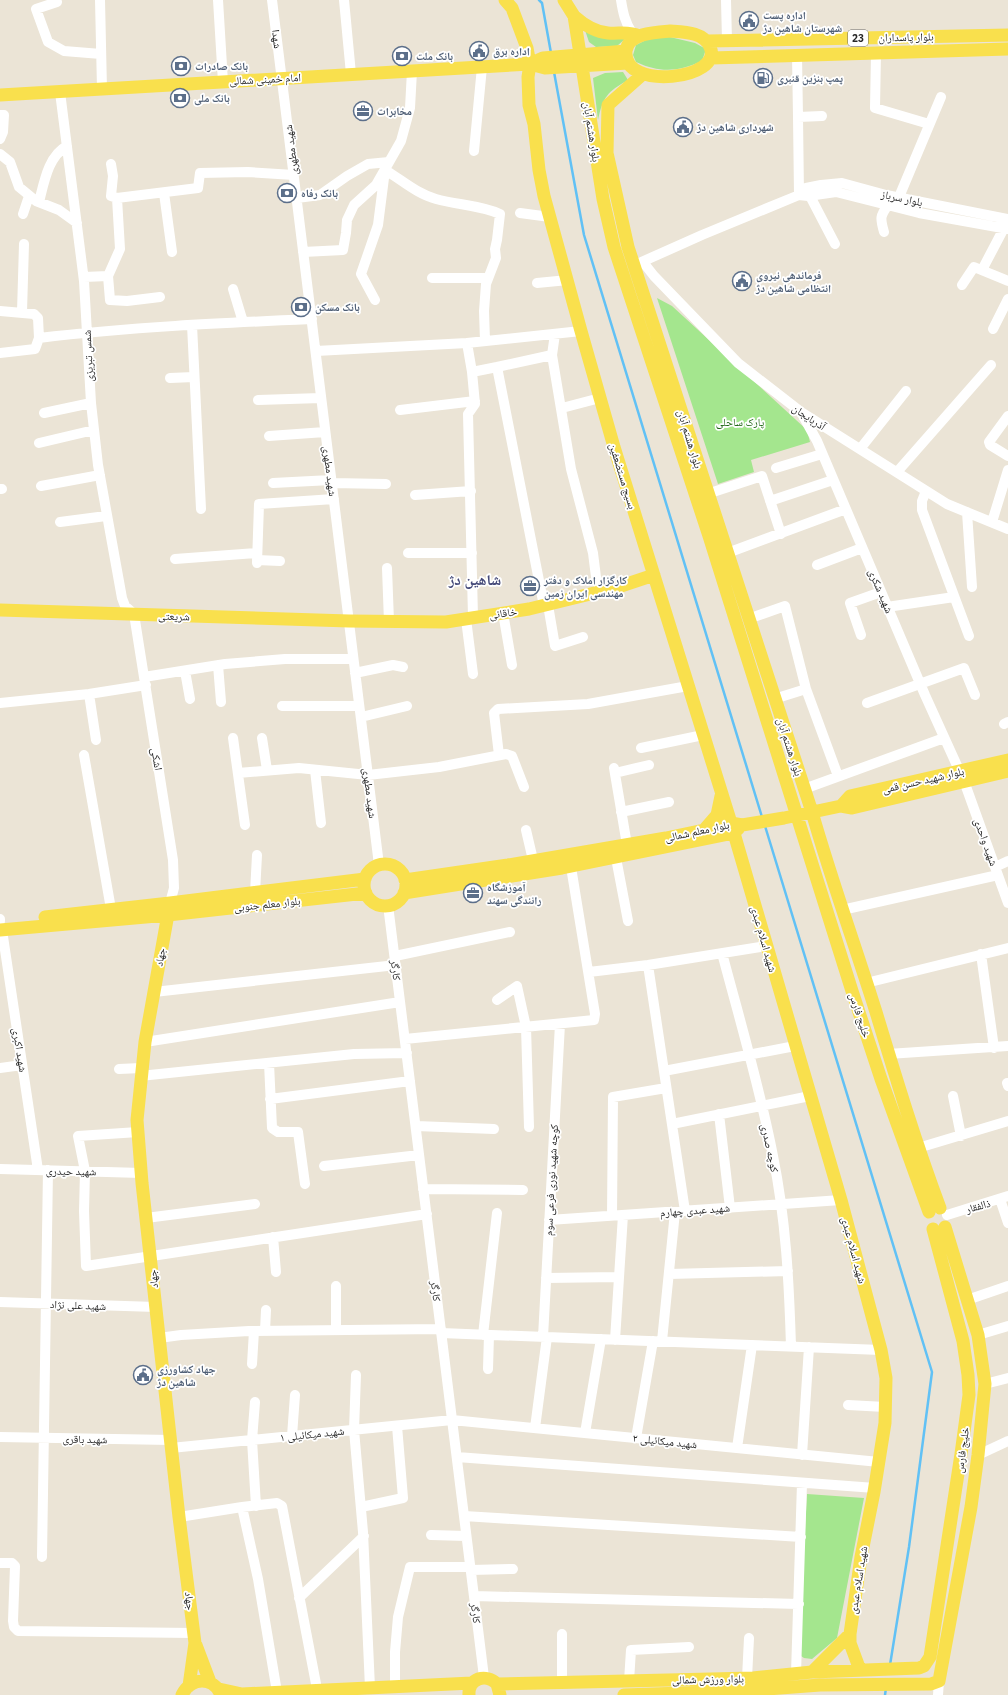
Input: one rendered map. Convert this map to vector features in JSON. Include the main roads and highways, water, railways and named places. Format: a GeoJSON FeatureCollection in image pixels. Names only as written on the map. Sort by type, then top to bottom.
{"type":"FeatureCollection","features":[{"type":"Feature","properties":{"kind":"main road","name":"بسیج مستضعفین"},"geometry":{"type":"LineString","coordinates":[[505,0],[512,8],[527,48],[540,64],[528,77],[529,105],[534,124],[538,170],[581,331],[721,796],[739,826]]}},
{"type":"Feature","properties":{"kind":"main road"},"geometry":{"type":"LineString","coordinates":[[564,0],[574,16],[581,22],[606,33],[635,34],[633,40],[628,45],[627,57],[634,70],[643,74],[663,76],[682,75],[700,69],[708,64],[711,58],[712,49],[708,41]]}},
{"type":"Feature","properties":{"kind":"main road","name":"بلوار هشتم آبان"},"geometry":{"type":"LineString","coordinates":[[574,16],[576,61],[614,247],[633,265]]}},
{"type":"Feature","properties":{"kind":"main road","name":"23"},"geometry":{"type":"LineString","coordinates":[[635,34],[670,31],[686,32],[701,36],[708,41]]}},
{"type":"Feature","properties":{"kind":"main road","name":"بلوار پاسداران"},"geometry":{"type":"LineString","coordinates":[[708,41],[1008,35]]}},
{"type":"Feature","properties":{"kind":"main road","name":"بلوار پاسداران"},"geometry":{"type":"LineString","coordinates":[[711,58],[1008,49]]}},
{"type":"Feature","properties":{"kind":"main road"},"geometry":{"type":"LineString","coordinates":[[576,61],[627,57]]}},
{"type":"Feature","properties":{"kind":"main road","name":"امام خمینی شمالی"},"geometry":{"type":"LineString","coordinates":[[0,95],[576,61]]}},
{"type":"Feature","properties":{"kind":"main road","name":"بلوار هشتم آبان"},"geometry":{"type":"LineString","coordinates":[[643,74],[608,105],[607,152],[628,247],[679,424],[721,555],[748,620],[812,812]]}},
{"type":"Feature","properties":{"kind":"main road","name":"بلوار هشتم آبان"},"geometry":{"type":"LineString","coordinates":[[679,424],[707,494],[721,555],[791,817]]}},
{"type":"Feature","properties":{"kind":"main road","name":"خاقانی"},"geometry":{"type":"LineString","coordinates":[[349,621],[446,622],[546,605],[654,575]]}},
{"type":"Feature","properties":{"kind":"main road","name":"شریعتی"},"geometry":{"type":"LineString","coordinates":[[0,610],[349,621]]}},
{"type":"Feature","properties":{"kind":"main road","name":"بلوار شهید حسن قمی"},"geometry":{"type":"LineString","coordinates":[[739,826],[841,806],[852,808],[961,776],[1008,760]]}},
{"type":"Feature","properties":{"kind":"main road","name":"بلوار شهید حسن قمی"},"geometry":{"type":"LineString","coordinates":[[961,776],[1008,771]]}},
{"type":"Feature","properties":{"kind":"main road"},"geometry":{"type":"LineString","coordinates":[[704,830],[718,814],[721,796]]}},
{"type":"Feature","properties":{"kind":"main road","name":"خلیج فارس"},"geometry":{"type":"LineString","coordinates":[[812,812],[939,1218],[963,1341],[968,1375],[969,1395],[960,1462],[930,1657],[924,1666],[919,1668]]}},
{"type":"Feature","properties":{"kind":"main road","name":"خلیج فارس"},"geometry":{"type":"LineString","coordinates":[[791,817],[881,1079],[939,1218]]}},
{"type":"Feature","properties":{"kind":"main road","name":"بلوار معلم شمالی"},"geometry":{"type":"LineString","coordinates":[[404,893],[571,867],[616,858],[636,847],[704,830],[739,826]]}},
{"type":"Feature","properties":{"kind":"main road","name":"بلوار معلم شمالی"},"geometry":{"type":"LineString","coordinates":[[405,880],[533,860],[636,847],[739,826]]}},
{"type":"Feature","properties":{"kind":"main road","name":"شهید اسلام عبدی"},"geometry":{"type":"LineString","coordinates":[[739,826],[766,946],[841,1200],[881,1350],[886,1378],[884,1423],[879,1462],[861,1557],[850,1634],[852,1651],[861,1670]]}},
{"type":"Feature","properties":{"kind":"main road"},"geometry":{"type":"LineString","coordinates":[[379,865],[392,865],[398,868],[405,880],[404,893],[400,899],[388,905],[375,903],[366,893],[365,879],[373,868],[379,865]]}},
{"type":"Feature","properties":{"kind":"main road","name":"بلوار معلم جنوبی"},"geometry":{"type":"LineString","coordinates":[[0,925],[111,909],[169,909],[255,893],[365,879]]}},
{"type":"Feature","properties":{"kind":"main road","name":"بلوار معلم جنوبی"},"geometry":{"type":"LineString","coordinates":[[0,925],[169,909],[366,893]]}},
{"type":"Feature","properties":{"kind":"main road","name":"جهاد"},"geometry":{"type":"LineString","coordinates":[[169,909],[145,1042],[137,1120],[150,1257],[179,1517],[195,1638],[217,1689]]}},
{"type":"Feature","properties":{"kind":"main road"},"geometry":{"type":"LineString","coordinates":[[933,1638],[947,1640],[971,1507],[985,1384],[978,1335],[968,1300],[939,1218]]}},
{"type":"Feature","properties":{"kind":"main road"},"geometry":{"type":"LineString","coordinates":[[812,1672],[850,1634]]}},
{"type":"Feature","properties":{"kind":"main road","name":"جهاد"},"geometry":{"type":"LineString","coordinates":[[184,1693],[195,1638]]}},
{"type":"Feature","properties":{"kind":"main road","name":"بلوار ورزش شمالی"},"geometry":{"type":"LineString","coordinates":[[624,1695],[796,1691],[866,1684],[934,1684],[939,1682],[947,1640]]}},
{"type":"Feature","properties":{"kind":"main road","name":"بلوار ورزش شمالی"},"geometry":{"type":"LineString","coordinates":[[499,1689],[562,1682],[744,1678],[812,1672],[919,1668]]}},
{"type":"Feature","properties":{"kind":"main road"},"geometry":{"type":"LineString","coordinates":[[184,1693],[199,1681],[217,1689],[242,1694],[316,1689],[475,1685],[489,1678],[499,1689]]}},
{"type":"Feature","properties":{"kind":"main road"},"geometry":{"type":"LineString","coordinates":[[741,1693],[744,1678]]}},
{"type":"Feature","properties":{"kind":"waterway"},"geometry":{"type":"LineString","coordinates":[[539,0],[542,3],[551,53]]}},
{"type":"Feature","properties":{"kind":"waterway"},"geometry":{"type":"LineString","coordinates":[[554,72],[584,235],[762,817]]}},
{"type":"Feature","properties":{"kind":"waterway"},"geometry":{"type":"LineString","coordinates":[[765,826],[932,1372],[909,1547],[890,1665]]}},
{"type":"Feature","properties":{"kind":"waterway"},"geometry":{"type":"LineString","coordinates":[[885,1695],[886,1688]]}},
{"type":"Feature","properties":{"kind":"place","name":"اداره پست شهرستان شاهین دژ"},"geometry":{"type":"Point","coordinates":[749,21]}},
{"type":"Feature","properties":{"kind":"place","name":"اداره برق"},"geometry":{"type":"Point","coordinates":[479,51]}},
{"type":"Feature","properties":{"kind":"place","name":"بانک ملت"},"geometry":{"type":"Point","coordinates":[402,56]}},
{"type":"Feature","properties":{"kind":"place","name":"بانک صادرات"},"geometry":{"type":"Point","coordinates":[181,66]}},
{"type":"Feature","properties":{"kind":"place","name":"پمپ بنزین قنبری"},"geometry":{"type":"Point","coordinates":[763,78]}},
{"type":"Feature","properties":{"kind":"place","name":"بانک ملی"},"geometry":{"type":"Point","coordinates":[180,98]}},
{"type":"Feature","properties":{"kind":"place","name":"مخابرات"},"geometry":{"type":"Point","coordinates":[363,111]}},
{"type":"Feature","properties":{"kind":"place","name":"شهرداری شاهین دژ"},"geometry":{"type":"Point","coordinates":[683,127]}},
{"type":"Feature","properties":{"kind":"place","name":"بانک رفاه"},"geometry":{"type":"Point","coordinates":[287,193]}},
{"type":"Feature","properties":{"kind":"place","name":"فرماندهی نیروی انتظامی شاهین دژ"},"geometry":{"type":"Point","coordinates":[742,281]}},
{"type":"Feature","properties":{"kind":"place","name":"بانک مسکن"},"geometry":{"type":"Point","coordinates":[301,307]}},
{"type":"Feature","properties":{"kind":"place","name":"کارگزار املاک و دفتر مهندسی ایران زمین"},"geometry":{"type":"Point","coordinates":[530,586]}},
{"type":"Feature","properties":{"kind":"place","name":"آموزشگاه رانندگی سهند"},"geometry":{"type":"Point","coordinates":[473,893]}},
{"type":"Feature","properties":{"kind":"place","name":"جهاد کشاورزى شاهین دژ"},"geometry":{"type":"Point","coordinates":[143,1375]}},
{"type":"Feature","properties":{"kind":"district","name":"شاهین دژ"},"geometry":{"type":"Point","coordinates":[475,580]}},
{"type":"Feature","properties":{"kind":"park label","name":"پارک ساحلی"},"geometry":{"type":"Point","coordinates":[740,422]}}]}
